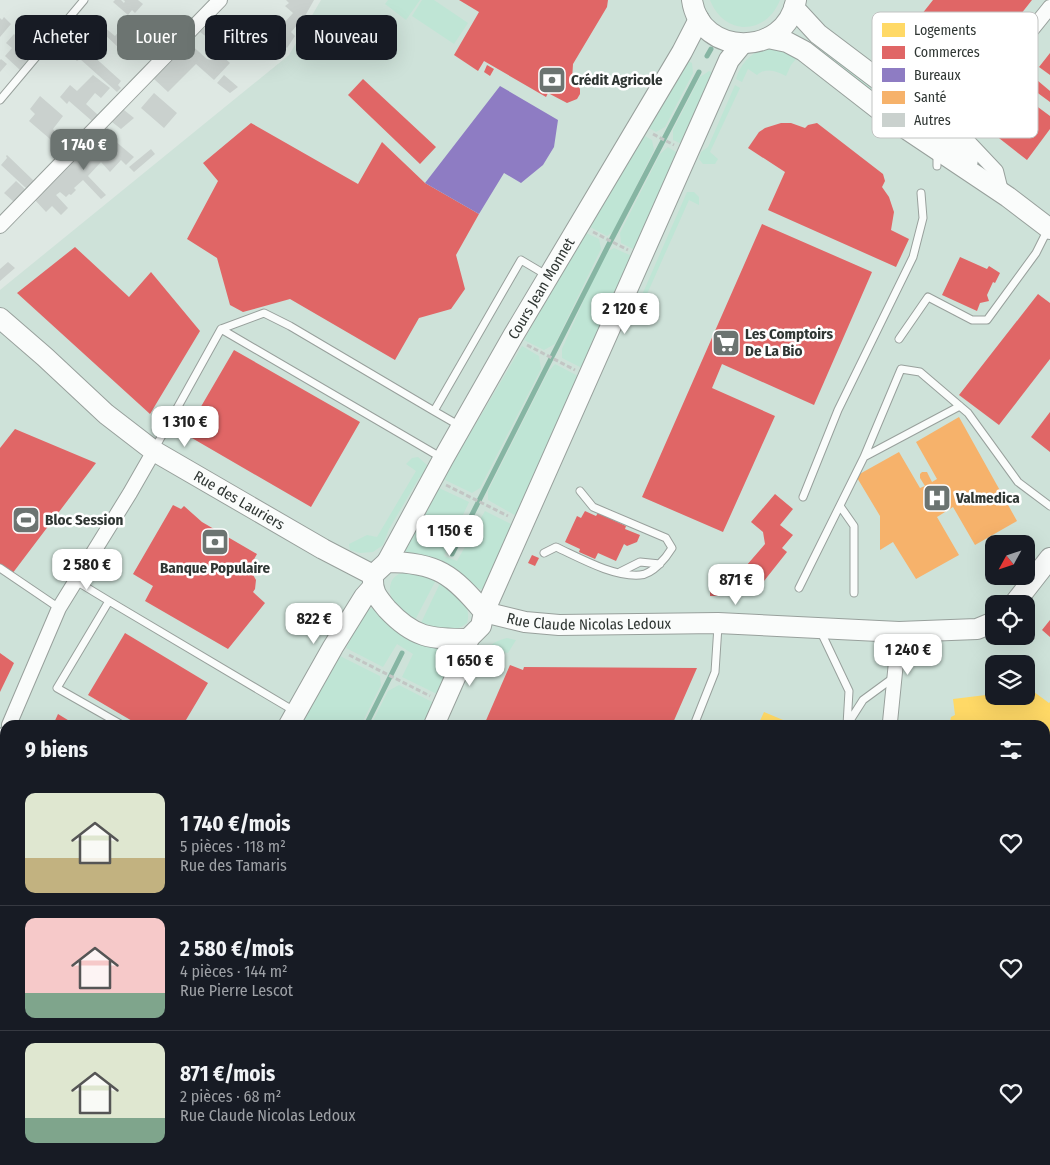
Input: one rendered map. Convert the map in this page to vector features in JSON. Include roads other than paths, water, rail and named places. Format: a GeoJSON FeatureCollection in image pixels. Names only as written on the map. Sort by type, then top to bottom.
{"type":"FeatureCollection","features":[{"type":"Feature","properties":{"kind":"main road"},"geometry":{"type":"LineString","coordinates":[[696,9],[710,32],[725,40],[742,44],[755,43],[779,31],[788,20],[795,4]]}},
{"type":"Feature","properties":{"kind":"main road"},"geometry":{"type":"LineString","coordinates":[[795,4],[805,22],[818,34],[872,75]]}},
{"type":"Feature","properties":{"kind":"main road","name":"Cours Jean Monnet"},"geometry":{"type":"LineString","coordinates":[[292,719],[549,276],[682,52],[696,9]]}},
{"type":"Feature","properties":{"kind":"main road"},"geometry":{"type":"LineString","coordinates":[[768,38],[787,42],[804,51],[872,104]]}},
{"type":"Feature","properties":{"kind":"main road"},"geometry":{"type":"LineString","coordinates":[[436,720],[466,653],[468,639],[481,626],[484,612],[726,67],[742,44]]}},
{"type":"Feature","properties":{"kind":"main road"},"geometry":{"type":"LineString","coordinates":[[921,138],[1005,194],[1049,229]]}},
{"type":"Feature","properties":{"kind":"main road"},"geometry":{"type":"LineString","coordinates":[[931,138],[938,149]]}},
{"type":"Feature","properties":{"kind":"main road","name":"Rue des Lauriers"},"geometry":{"type":"LineString","coordinates":[[0,318],[106,414],[154,451],[324,549],[377,575]]}},
{"type":"Feature","properties":{"kind":"main road"},"geometry":{"type":"LineString","coordinates":[[1021,595],[1050,558]]}},
{"type":"Feature","properties":{"kind":"main road"},"geometry":{"type":"LineString","coordinates":[[468,639],[433,637],[412,631],[398,620],[380,601],[377,575],[403,562],[426,565],[454,578],[484,612]]}},
{"type":"Feature","properties":{"kind":"main road","name":"Rue Claude Nicolas Ledoux"},"geometry":{"type":"LineString","coordinates":[[484,612],[525,622],[559,625],[718,623],[899,632],[977,629],[985,626]]}},
{"type":"Feature","properties":{"kind":"street"},"geometry":{"type":"LineString","coordinates":[[0,226],[220,0]]}},
{"type":"Feature","properties":{"kind":"street"},"geometry":{"type":"LineString","coordinates":[[1038,21],[1050,6]]}},
{"type":"Feature","properties":{"kind":"street"},"geometry":{"type":"LineString","coordinates":[[938,149],[940,138]]}},
{"type":"Feature","properties":{"kind":"street"},"geometry":{"type":"LineString","coordinates":[[965,138],[996,171],[1005,194]]}},
{"type":"Feature","properties":{"kind":"street"},"geometry":{"type":"LineString","coordinates":[[11,720],[59,608],[154,451]]}},
{"type":"Feature","properties":{"kind":"street"},"geometry":{"type":"LineString","coordinates":[[890,720],[899,632]]}},
{"type":"Feature","properties":{"kind":"lane"},"geometry":{"type":"LineString","coordinates":[[0,100],[84,0]]}},
{"type":"Feature","properties":{"kind":"lane"},"geometry":{"type":"LineString","coordinates":[[803,497],[838,410],[913,256],[923,218],[921,193]]}},
{"type":"Feature","properties":{"kind":"lane"},"geometry":{"type":"LineString","coordinates":[[900,338],[928,297],[972,320],[987,320],[1036,253],[1049,229]]}},
{"type":"Feature","properties":{"kind":"lane"},"geometry":{"type":"LineString","coordinates":[[434,411],[521,260],[549,276]]}},
{"type":"Feature","properties":{"kind":"lane"},"geometry":{"type":"LineString","coordinates":[[154,451],[221,329],[264,313],[290,326],[462,426]]}},
{"type":"Feature","properties":{"kind":"lane"},"geometry":{"type":"LineString","coordinates":[[221,329],[443,459]]}},
{"type":"Feature","properties":{"kind":"lane"},"geometry":{"type":"LineString","coordinates":[[800,588],[864,457],[901,370],[920,372],[968,413],[1018,482],[1050,506]]}},
{"type":"Feature","properties":{"kind":"lane"},"geometry":{"type":"LineString","coordinates":[[864,457],[960,406]]}},
{"type":"Feature","properties":{"kind":"lane"},"geometry":{"type":"LineString","coordinates":[[544,552],[556,547],[612,571],[642,575],[660,564],[672,548],[666,538],[593,507],[580,491]]}},
{"type":"Feature","properties":{"kind":"lane"},"geometry":{"type":"LineString","coordinates":[[840,506],[854,526],[854,593]]}},
{"type":"Feature","properties":{"kind":"lane"},"geometry":{"type":"LineString","coordinates":[[620,572],[640,562],[660,564]]}},
{"type":"Feature","properties":{"kind":"lane"},"geometry":{"type":"LineString","coordinates":[[0,568],[59,608]]}},
{"type":"Feature","properties":{"kind":"lane"},"geometry":{"type":"LineString","coordinates":[[76,581],[109,600],[292,719]]}},
{"type":"Feature","properties":{"kind":"lane"},"geometry":{"type":"LineString","coordinates":[[109,600],[57,688],[113,720]]}},
{"type":"Feature","properties":{"kind":"lane"},"geometry":{"type":"LineString","coordinates":[[696,720],[715,672],[718,623]]}},
{"type":"Feature","properties":{"kind":"lane"},"geometry":{"type":"LineString","coordinates":[[818,628],[849,691],[847,720]]}},
{"type":"Feature","properties":{"kind":"lane"},"geometry":{"type":"LineString","coordinates":[[850,720],[863,700],[893,678]]}},
{"type":"Feature","properties":{"kind":"waterway"},"geometry":{"type":"LineString","coordinates":[[707,56],[711,49]]}},
{"type":"Feature","properties":{"kind":"waterway"},"geometry":{"type":"LineString","coordinates":[[452,554],[608,246],[699,72]]}},
{"type":"Feature","properties":{"kind":"waterway"},"geometry":{"type":"LineString","coordinates":[[368,720],[402,653]]}},
{"type":"Feature","properties":{"kind":"place","name":"Crédit Agricole"},"geometry":{"type":"Point","coordinates":[552,80]}},
{"type":"Feature","properties":{"kind":"place","name":"Les Comptoirs De La Bio"},"geometry":{"type":"Point","coordinates":[726,343]}},
{"type":"Feature","properties":{"kind":"place","name":"Valmedica"},"geometry":{"type":"Point","coordinates":[937,498]}},
{"type":"Feature","properties":{"kind":"place","name":"Bloc Session"},"geometry":{"type":"Point","coordinates":[26,520]}},
{"type":"Feature","properties":{"kind":"place","name":"Banque Populaire"},"geometry":{"type":"Point","coordinates":[215,542]}}]}
